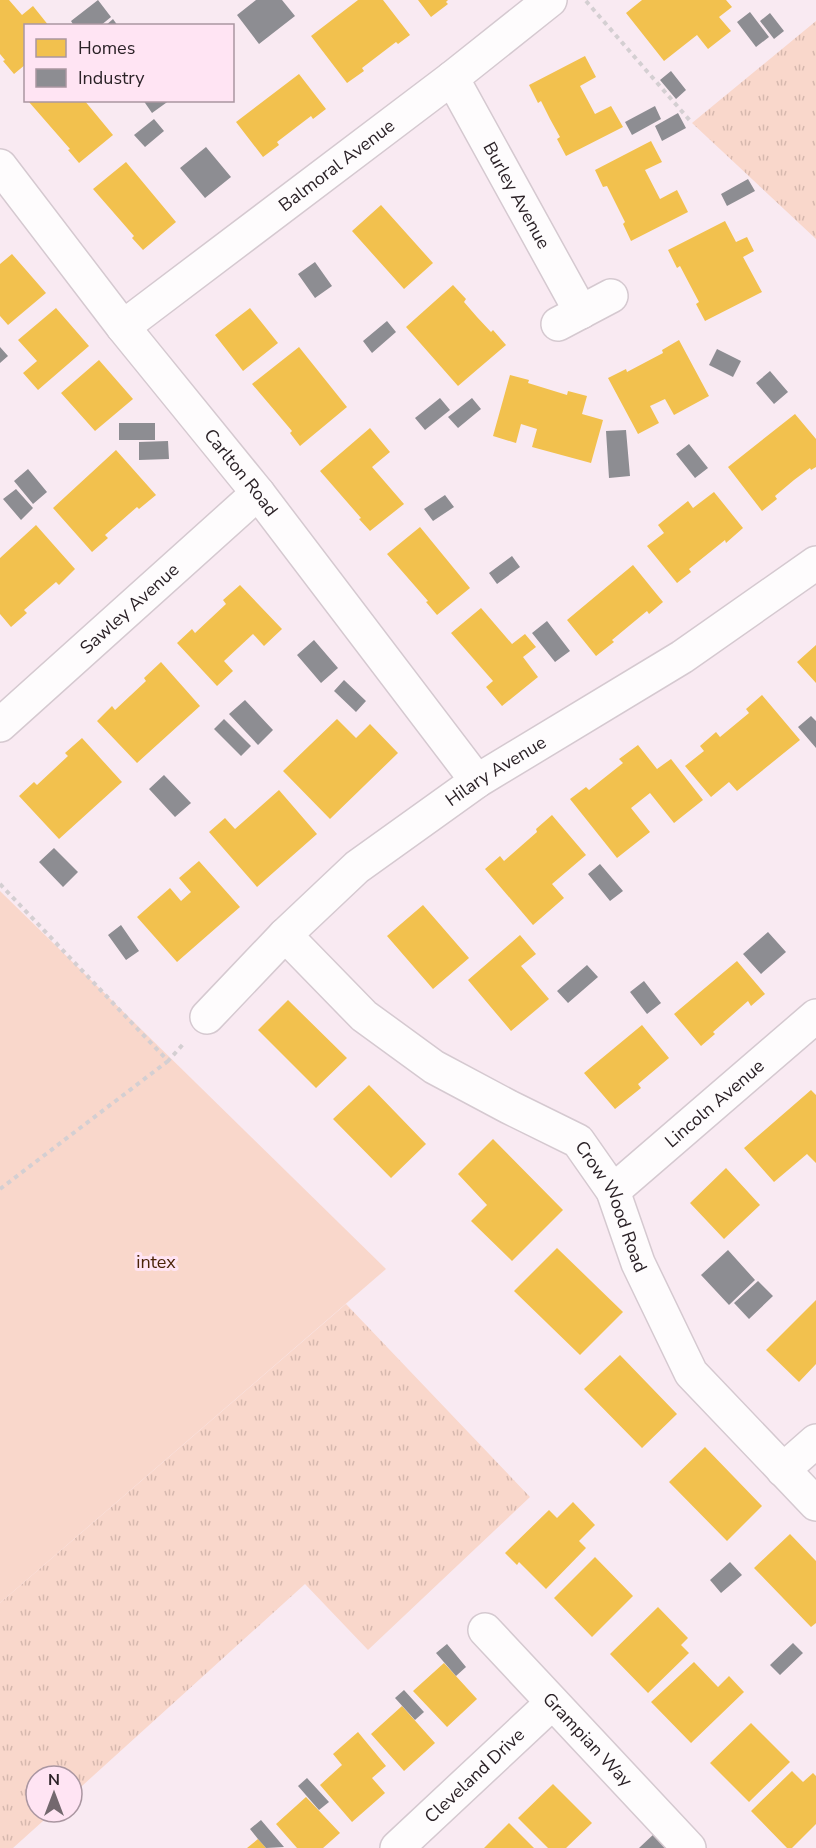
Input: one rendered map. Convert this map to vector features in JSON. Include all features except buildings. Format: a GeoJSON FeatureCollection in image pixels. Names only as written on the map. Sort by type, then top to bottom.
{"type":"FeatureCollection","features":[{"type":"Feature","properties":{"kind":"street","name":"Balmoral Avenue"},"geometry":{"type":"LineString","coordinates":[[123,327],[452,78],[550,0]]}},
{"type":"Feature","properties":{"kind":"street","name":"Burley Avenue"},"geometry":{"type":"LineString","coordinates":[[452,78],[569,318],[611,296]]}},
{"type":"Feature","properties":{"kind":"street","name":"Carlton Road"},"geometry":{"type":"LineString","coordinates":[[5,182],[258,493],[477,781]]}},
{"type":"Feature","properties":{"kind":"street","name":"Sawley Avenue"},"geometry":{"type":"LineString","coordinates":[[0,725],[258,493]]}},
{"type":"Feature","properties":{"kind":"street","name":"Hilary Avenue"},"geometry":{"type":"LineString","coordinates":[[207,1017],[285,934],[357,867],[477,781],[682,657],[816,563]]}},
{"type":"Feature","properties":{"kind":"street","name":"Crow Wood Road"},"geometry":{"type":"LineString","coordinates":[[285,934],[364,1016],[434,1067],[578,1141],[613,1191],[638,1263],[691,1373],[816,1504]]}},
{"type":"Feature","properties":{"kind":"street","name":"Lincoln Avenue"},"geometry":{"type":"LineString","coordinates":[[613,1191],[816,1016]]}},
{"type":"Feature","properties":{"kind":"street"},"geometry":{"type":"LineString","coordinates":[[783,1470],[816,1441]]}},
{"type":"Feature","properties":{"kind":"street","name":"Grampian Way"},"geometry":{"type":"LineString","coordinates":[[485,1630],[689,1848]]}},
{"type":"Feature","properties":{"kind":"street","name":"Cleveland Drive"},"geometry":{"type":"LineString","coordinates":[[398,1848],[552,1703]]}},
{"type":"Feature","properties":{"kind":"path"},"geometry":{"type":"LineString","coordinates":[[585,0],[692,123]]}},
{"type":"Feature","properties":{"kind":"path"},"geometry":{"type":"LineString","coordinates":[[0,884],[168,1061]]}},
{"type":"Feature","properties":{"kind":"path"},"geometry":{"type":"LineString","coordinates":[[0,1189],[168,1061],[207,1017]]}},
{"type":"Feature","properties":{"kind":"green space"},"geometry":{"type":"Polygon","coordinates":[[[816,21],[816,239],[692,123],[816,21]]]}},
{"type":"Feature","properties":{"kind":"green space","name":"intex"},"geometry":{"type":"Polygon","coordinates":[[[0,891],[386,1269],[0,1603],[0,891]]]}},
{"type":"Feature","properties":{"kind":"green space"},"geometry":{"type":"Polygon","coordinates":[[[346,1304],[530,1497],[368,1650],[305,1584],[84,1784],[84,1764],[24,1764],[24,1824],[40,1824],[13,1848],[0,1848],[0,1603],[346,1304]]]}}]}
